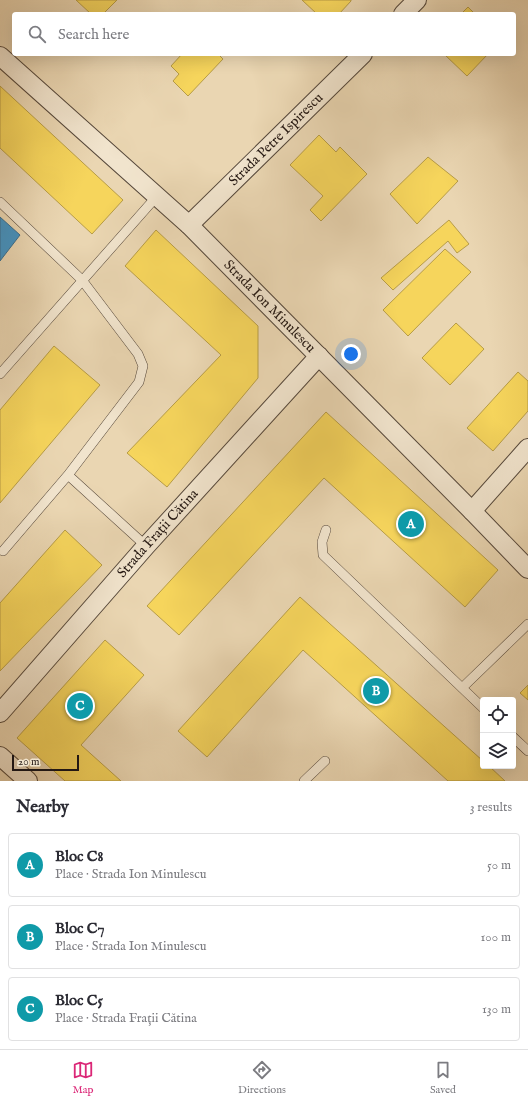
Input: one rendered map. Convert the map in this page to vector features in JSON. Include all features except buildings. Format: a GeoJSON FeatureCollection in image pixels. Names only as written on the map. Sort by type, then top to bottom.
{"type":"FeatureCollection","features":[{"type":"Feature","properties":{"kind":"street"},"geometry":{"type":"LineString","coordinates":[[405,12],[417,0]]}},
{"type":"Feature","properties":{"kind":"street","name":"Strada Ion Minulescu"},"geometry":{"type":"LineString","coordinates":[[0,56],[190,225],[528,569]]}},
{"type":"Feature","properties":{"kind":"street","name":"Strada Petre Ispirescu"},"geometry":{"type":"LineString","coordinates":[[190,225],[361,56]]}},
{"type":"Feature","properties":{"kind":"street","name":"Strada Frații Cătina"},"geometry":{"type":"LineString","coordinates":[[0,713],[146,546],[318,356]]}},
{"type":"Feature","properties":{"kind":"street"},"geometry":{"type":"LineString","coordinates":[[472,511],[528,448]]}},
{"type":"Feature","properties":{"kind":"street"},"geometry":{"type":"LineString","coordinates":[[0,756],[28,781]]}},
{"type":"Feature","properties":{"kind":"lane"},"geometry":{"type":"LineString","coordinates":[[0,374],[156,196]]}},
{"type":"Feature","properties":{"kind":"lane"},"geometry":{"type":"LineString","coordinates":[[0,202],[82,280],[138,354],[144,366],[139,382],[68,475],[3,551]]}},
{"type":"Feature","properties":{"kind":"lane"},"geometry":{"type":"LineString","coordinates":[[68,475],[146,546]]}},
{"type":"Feature","properties":{"kind":"lane"},"geometry":{"type":"LineString","coordinates":[[326,530],[322,542],[323,555],[480,705]]}},
{"type":"Feature","properties":{"kind":"lane"},"geometry":{"type":"LineString","coordinates":[[462,688],[528,624]]}},
{"type":"Feature","properties":{"kind":"lane"},"geometry":{"type":"LineString","coordinates":[[516,740],[528,751]]}},
{"type":"Feature","properties":{"kind":"lane"},"geometry":{"type":"LineString","coordinates":[[304,781],[325,761]]}},
{"type":"Feature","properties":{"kind":"place","name":"Bloc C8"},"geometry":{"type":"Point","coordinates":[411,524]}},
{"type":"Feature","properties":{"kind":"place","name":"Bloc C7"},"geometry":{"type":"Point","coordinates":[376,691]}},
{"type":"Feature","properties":{"kind":"place","name":"Bloc C5"},"geometry":{"type":"Point","coordinates":[80,706]}}]}
